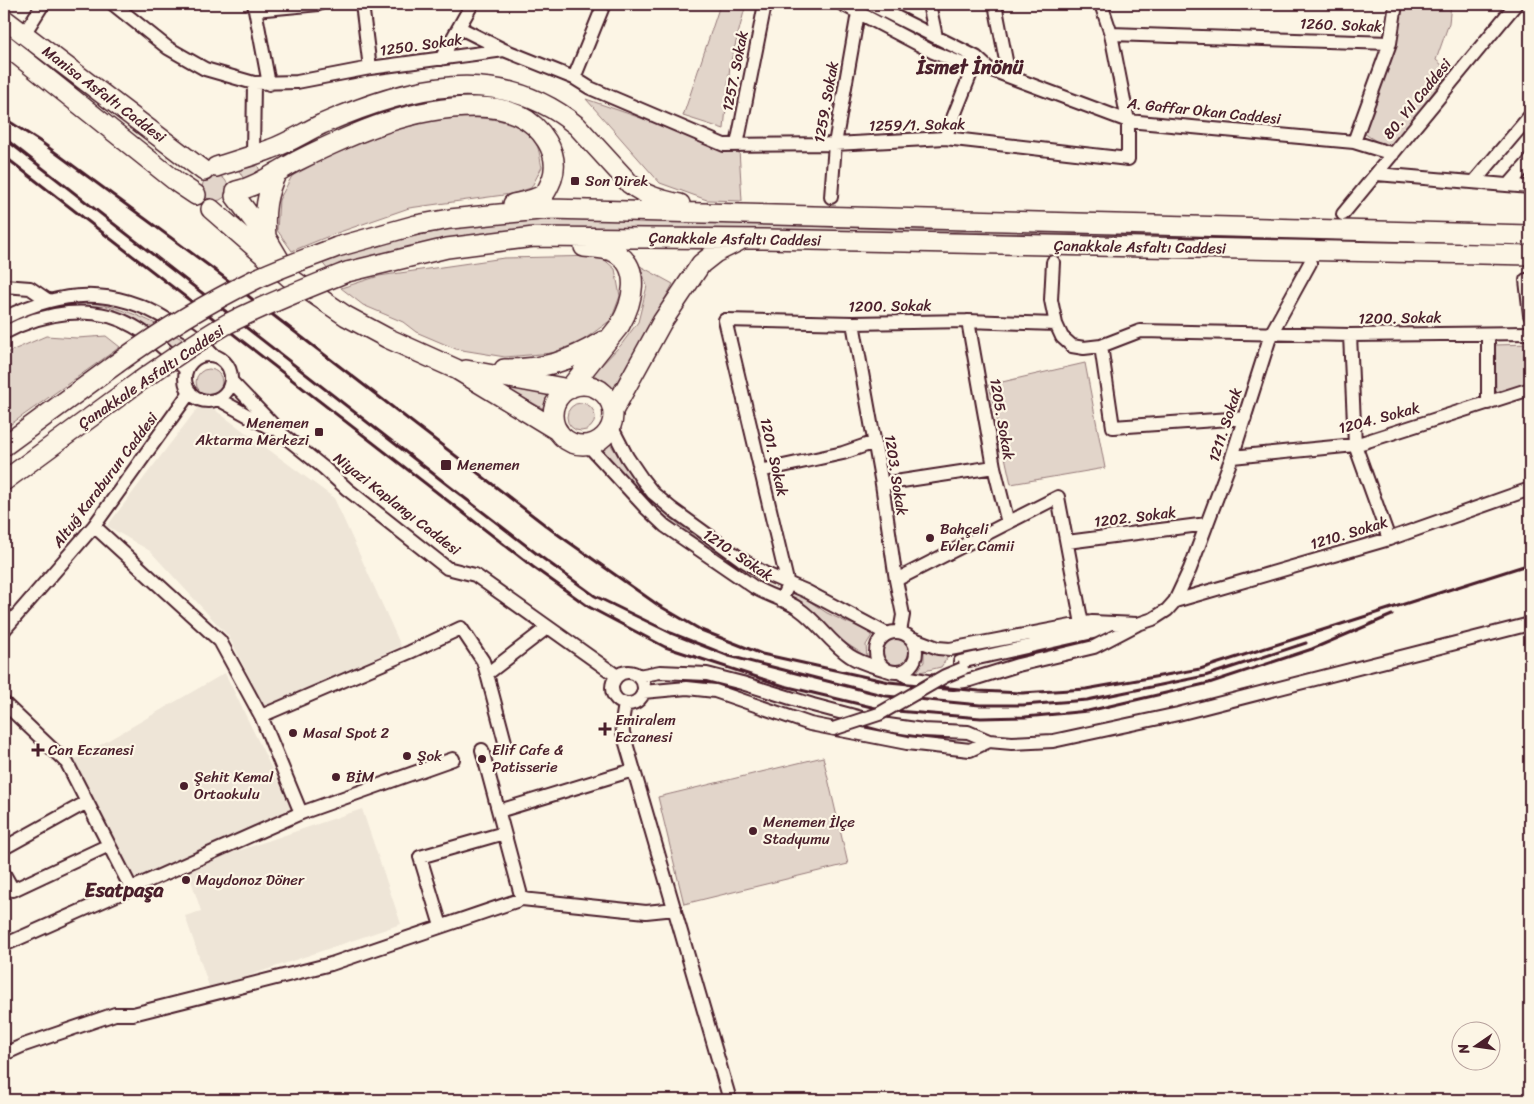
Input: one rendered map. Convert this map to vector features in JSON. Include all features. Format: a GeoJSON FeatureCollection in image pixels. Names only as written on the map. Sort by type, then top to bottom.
{"type":"FeatureCollection","features":[{"type":"Feature","properties":{"kind":"highway","name":"Manisa Asfaltı Caddesi"},"geometry":{"type":"LineString","coordinates":[[4,19],[210,169]]}},
{"type":"Feature","properties":{"kind":"highway","name":"Manisa Asfaltı Caddesi"},"geometry":{"type":"LineString","coordinates":[[4,44],[178,183],[196,195]]}},
{"type":"Feature","properties":{"kind":"highway"},"geometry":{"type":"LineString","coordinates":[[366,238],[397,224],[452,212],[518,203],[544,193],[550,185],[553,176],[554,167],[550,145],[535,127],[519,115],[488,108],[451,108],[418,114],[370,128],[310,154],[236,194],[225,206],[218,209],[205,206],[196,195],[196,181],[210,169],[271,149],[341,117],[408,95],[462,85],[493,87],[524,95],[577,126],[630,184],[640,191],[662,200],[723,214]]}},
{"type":"Feature","properties":{"kind":"highway"},"geometry":{"type":"LineString","coordinates":[[210,169],[229,172],[233,177],[236,194],[266,236],[290,278]]}},
{"type":"Feature","properties":{"kind":"highway"},"geometry":{"type":"LineString","coordinates":[[266,236],[264,211],[277,172]]}},
{"type":"Feature","properties":{"kind":"highway"},"geometry":{"type":"LineString","coordinates":[[211,208],[290,278],[330,305],[366,328],[456,369],[558,431],[564,438],[580,445],[598,442],[606,435],[612,419],[662,322],[701,264],[715,253],[742,240]]}},
{"type":"Feature","properties":{"kind":"highway","name":"Çanakkale Asfaltı Caddesi"},"geometry":{"type":"LineString","coordinates":[[4,446],[165,329],[230,292],[264,275],[337,247],[416,225],[450,219],[550,209],[624,210],[1530,235]]}},
{"type":"Feature","properties":{"kind":"highway","name":"Çanakkale Asfaltı Caddesi"},"geometry":{"type":"LineString","coordinates":[[4,481],[190,346],[227,325],[290,295],[348,272],[448,248],[488,242],[543,237],[1530,255]]}},
{"type":"Feature","properties":{"kind":"highway"},"geometry":{"type":"LineString","coordinates":[[488,242],[516,249],[584,247],[605,249],[622,258],[632,274],[632,293],[625,315],[569,389],[562,394],[555,408],[554,416],[558,431]]}},
{"type":"Feature","properties":{"kind":"highway"},"geometry":{"type":"LineString","coordinates":[[456,369],[529,369],[553,365],[569,359],[610,336]]}},
{"type":"Feature","properties":{"kind":"highway"},"geometry":{"type":"LineString","coordinates":[[456,369],[569,389],[585,385],[600,390],[611,403],[612,419]]}},
{"type":"Feature","properties":{"kind":"street"},"geometry":{"type":"LineString","coordinates":[[24,34],[43,4]]}},
{"type":"Feature","properties":{"kind":"street","name":"1250. Sokak"},"geometry":{"type":"LineString","coordinates":[[113,4],[168,48],[188,60],[205,69],[254,83],[297,82],[370,68],[504,50],[574,78],[590,88],[724,145],[737,145]]}},
{"type":"Feature","properties":{"kind":"street"},"geometry":{"type":"LineString","coordinates":[[269,84],[255,7],[319,4]]}},
{"type":"Feature","properties":{"kind":"street"},"geometry":{"type":"LineString","coordinates":[[362,4],[370,68]]}},
{"type":"Feature","properties":{"kind":"street"},"geometry":{"type":"LineString","coordinates":[[441,59],[472,4]]}},
{"type":"Feature","properties":{"kind":"street"},"geometry":{"type":"LineString","coordinates":[[574,78],[604,4]]}},
{"type":"Feature","properties":{"kind":"street","name":"1257. Sokak"},"geometry":{"type":"LineString","coordinates":[[737,145],[765,4]]}},
{"type":"Feature","properties":{"kind":"street","name":"A. Gaffar Okan Caddesi"},"geometry":{"type":"LineString","coordinates":[[842,4],[933,52],[973,68],[989,69],[1009,76],[1128,121],[1354,142],[1393,154]]}},
{"type":"Feature","properties":{"kind":"street","name":"A. Gaffar Okan Caddesi"},"geometry":{"type":"LineString","coordinates":[[870,4],[976,57],[989,69]]}},
{"type":"Feature","properties":{"kind":"street"},"geometry":{"type":"LineString","coordinates":[[929,4],[936,36]]}},
{"type":"Feature","properties":{"kind":"street"},"geometry":{"type":"LineString","coordinates":[[995,4],[1009,76]]}},
{"type":"Feature","properties":{"kind":"street"},"geometry":{"type":"LineString","coordinates":[[1102,4],[1111,34],[1128,121]]}},
{"type":"Feature","properties":{"kind":"street"},"geometry":{"type":"LineString","coordinates":[[1354,142],[1390,43],[1396,4]]}},
{"type":"Feature","properties":{"kind":"street","name":"80. Yıl Caddesi"},"geometry":{"type":"LineString","coordinates":[[1343,214],[1516,4]]}},
{"type":"Feature","properties":{"kind":"street","name":"1259. Sokak"},"geometry":{"type":"LineString","coordinates":[[831,197],[835,144],[858,13]]}},
{"type":"Feature","properties":{"kind":"street"},"geometry":{"type":"LineString","coordinates":[[460,28],[504,50]]}},
{"type":"Feature","properties":{"kind":"street","name":"1260. Sokak"},"geometry":{"type":"LineString","coordinates":[[1111,34],[1390,43]]}},
{"type":"Feature","properties":{"kind":"street"},"geometry":{"type":"LineString","coordinates":[[945,138],[973,68]]}},
{"type":"Feature","properties":{"kind":"street"},"geometry":{"type":"LineString","coordinates":[[253,155],[252,118],[254,83]]}},
{"type":"Feature","properties":{"kind":"street"},"geometry":{"type":"LineString","coordinates":[[1474,182],[1530,116]]}},
{"type":"Feature","properties":{"kind":"street","name":"1259/1. Sokak"},"geometry":{"type":"LineString","coordinates":[[737,145],[835,144],[945,138],[1128,159],[1128,121]]}},
{"type":"Feature","properties":{"kind":"street"},"geometry":{"type":"LineString","coordinates":[[1508,185],[1530,161]]}},
{"type":"Feature","properties":{"kind":"street"},"geometry":{"type":"LineString","coordinates":[[1377,174],[1530,187]]}},
{"type":"Feature","properties":{"kind":"street"},"geometry":{"type":"LineString","coordinates":[[1053,262],[1051,300],[1056,324]]}},
{"type":"Feature","properties":{"kind":"street","name":"1211. Sokak"},"geometry":{"type":"LineString","coordinates":[[1175,601],[1190,569],[1232,457],[1271,334],[1310,263]]}},
{"type":"Feature","properties":{"kind":"street"},"geometry":{"type":"LineString","coordinates":[[1526,280],[1530,315]]}},
{"type":"Feature","properties":{"kind":"street"},"geometry":{"type":"LineString","coordinates":[[4,286],[30,288],[49,301]]}},
{"type":"Feature","properties":{"kind":"street"},"geometry":{"type":"LineString","coordinates":[[4,318],[49,301],[92,295],[128,301],[145,307],[194,335],[227,365],[231,373],[231,381],[227,392],[218,399],[206,401],[194,396],[190,392],[185,381],[186,370],[189,364],[200,356],[214,355]]}},
{"type":"Feature","properties":{"kind":"street"},"geometry":{"type":"LineString","coordinates":[[4,333],[22,323],[67,312],[103,315],[131,325],[143,332],[168,352],[186,370]]}},
{"type":"Feature","properties":{"kind":"street","name":"1200. Sokak"},"geometry":{"type":"LineString","coordinates":[[725,320],[853,323],[968,321],[1056,324],[1062,337],[1072,346],[1084,348],[1101,346],[1140,331],[1350,335],[1530,334]]}},
{"type":"Feature","properties":{"kind":"street","name":"1201. Sokak"},"geometry":{"type":"LineString","coordinates":[[725,320],[788,585]]}},
{"type":"Feature","properties":{"kind":"street","name":"1205. Sokak"},"geometry":{"type":"LineString","coordinates":[[968,321],[994,466],[1008,523]]}},
{"type":"Feature","properties":{"kind":"street","name":"1203. Sokak"},"geometry":{"type":"LineString","coordinates":[[853,323],[875,442],[903,616],[899,635]]}},
{"type":"Feature","properties":{"kind":"street"},"geometry":{"type":"LineString","coordinates":[[1488,334],[1488,403]]}},
{"type":"Feature","properties":{"kind":"street"},"geometry":{"type":"LineString","coordinates":[[1350,335],[1355,445],[1389,539]]}},
{"type":"Feature","properties":{"kind":"street"},"geometry":{"type":"LineString","coordinates":[[1101,346],[1113,427],[1245,418]]}},
{"type":"Feature","properties":{"kind":"street","name":"Niyazi Kaplangı Caddesi"},"geometry":{"type":"LineString","coordinates":[[231,381],[283,435],[324,468],[347,490],[447,568],[475,575],[617,676]]}},
{"type":"Feature","properties":{"kind":"street","name":"1204. Sokak"},"geometry":{"type":"LineString","coordinates":[[1232,457],[1355,445],[1530,389]]}},
{"type":"Feature","properties":{"kind":"street","name":"Altuğ Karaburun Caddesi"},"geometry":{"type":"LineString","coordinates":[[4,630],[94,526],[190,392]]}},
{"type":"Feature","properties":{"kind":"street","name":"Niyazi Kaplangı Caddesi"},"geometry":{"type":"LineString","coordinates":[[218,399],[283,435]]}},
{"type":"Feature","properties":{"kind":"street","name":"1210. Sokak"},"geometry":{"type":"LineString","coordinates":[[612,419],[627,457],[653,493],[672,509],[764,574],[806,591],[899,635],[938,648],[950,649],[1092,622],[1138,624]]}},
{"type":"Feature","properties":{"kind":"street"},"geometry":{"type":"LineString","coordinates":[[760,471],[843,453],[875,442]]}},
{"type":"Feature","properties":{"kind":"street","name":"1210. Sokak"},"geometry":{"type":"LineString","coordinates":[[588,445],[665,526],[763,593],[803,612],[852,657],[886,670]]}},
{"type":"Feature","properties":{"kind":"street"},"geometry":{"type":"LineString","coordinates":[[882,484],[994,466]]}},
{"type":"Feature","properties":{"kind":"street","name":"1210. Sokak"},"geometry":{"type":"LineString","coordinates":[[1175,601],[1389,539],[1530,489]]}},
{"type":"Feature","properties":{"kind":"street"},"geometry":{"type":"LineString","coordinates":[[896,580],[1058,497],[1082,624]]}},
{"type":"Feature","properties":{"kind":"street","name":"1202. Sokak"},"geometry":{"type":"LineString","coordinates":[[1067,542],[1207,524]]}},
{"type":"Feature","properties":{"kind":"street"},"geometry":{"type":"LineString","coordinates":[[94,526],[220,641],[260,716],[301,813]]}},
{"type":"Feature","properties":{"kind":"street"},"geometry":{"type":"LineString","coordinates":[[781,600],[788,585]]}},
{"type":"Feature","properties":{"kind":"street"},"geometry":{"type":"LineString","coordinates":[[899,672],[909,668],[915,658],[915,647],[899,635],[878,643],[876,655],[881,666],[886,670],[899,672],[910,678],[953,683],[970,680],[1018,665],[1094,648],[1167,610],[1175,601]]}},
{"type":"Feature","properties":{"kind":"street"},"geometry":{"type":"LineString","coordinates":[[834,724],[874,709],[940,670],[1093,632],[1111,623]]}},
{"type":"Feature","properties":{"kind":"street"},"geometry":{"type":"LineString","coordinates":[[989,741],[970,750],[907,743],[810,717],[730,689],[710,684],[680,681],[641,684],[628,672],[617,676],[612,684],[613,695],[625,704],[635,702],[641,684],[660,672],[717,676],[872,721],[923,730],[968,732],[989,741],[1012,743],[1053,741],[1178,714],[1530,624]]}},
{"type":"Feature","properties":{"kind":"street"},"geometry":{"type":"LineString","coordinates":[[487,674],[548,627]]}},
{"type":"Feature","properties":{"kind":"street"},"geometry":{"type":"LineString","coordinates":[[260,716],[410,652],[460,628],[483,660],[505,742]]}},
{"type":"Feature","properties":{"kind":"street"},"geometry":{"type":"LineString","coordinates":[[961,665],[980,663],[1090,639],[1111,639]]}},
{"type":"Feature","properties":{"kind":"street"},"geometry":{"type":"LineString","coordinates":[[4,703],[67,763],[131,888]]}},
{"type":"Feature","properties":{"kind":"street"},"geometry":{"type":"LineString","coordinates":[[625,704],[622,722],[623,733],[730,1100]]}},
{"type":"Feature","properties":{"kind":"street"},"geometry":{"type":"LineString","coordinates":[[482,750],[522,899]]}},
{"type":"Feature","properties":{"kind":"street"},"geometry":{"type":"LineString","coordinates":[[4,944],[301,813],[453,759]]}},
{"type":"Feature","properties":{"kind":"street"},"geometry":{"type":"LineString","coordinates":[[498,811],[633,770]]}},
{"type":"Feature","properties":{"kind":"street"},"geometry":{"type":"LineString","coordinates":[[4,848],[87,802]]}},
{"type":"Feature","properties":{"kind":"street"},"geometry":{"type":"LineString","coordinates":[[441,926],[420,856],[504,833]]}},
{"type":"Feature","properties":{"kind":"street"},"geometry":{"type":"LineString","coordinates":[[4,874],[13,890],[109,845]]}},
{"type":"Feature","properties":{"kind":"street"},"geometry":{"type":"LineString","coordinates":[[4,1054],[115,1014],[133,1014],[331,964],[522,899],[646,912],[675,909]]}},
{"type":"Feature","properties":{"kind":"shaded area"},"geometry":{"type":"Polygon","coordinates":[[[746,4],[730,65],[724,129],[683,116],[720,5],[746,4]]]}},
{"type":"Feature","properties":{"kind":"shaded area"},"geometry":{"type":"Polygon","coordinates":[[[1401,4],[1451,4],[1449,23],[1436,60],[1449,71],[1390,150],[1365,134],[1363,126],[1401,4]]]}},
{"type":"Feature","properties":{"kind":"shaded area"},"geometry":{"type":"Polygon","coordinates":[[[586,99],[721,146],[739,149],[742,201],[707,200],[660,183],[586,99]]]}},
{"type":"Feature","properties":{"kind":"shaded area"},"geometry":{"type":"Polygon","coordinates":[[[441,118],[493,119],[506,122],[528,134],[537,146],[542,167],[531,188],[511,194],[409,208],[292,251],[277,230],[279,200],[292,176],[332,155],[392,131],[441,118]]]}},
{"type":"Feature","properties":{"kind":"shaded area"},"geometry":{"type":"Polygon","coordinates":[[[256,161],[261,174],[246,183],[238,169],[256,161]]]}},
{"type":"Feature","properties":{"kind":"shaded area"},"geometry":{"type":"Polygon","coordinates":[[[215,175],[224,179],[228,188],[224,197],[215,201],[206,197],[202,188],[206,179],[215,175]]]}},
{"type":"Feature","properties":{"kind":"shaded area"},"geometry":{"type":"Polygon","coordinates":[[[533,218],[586,218],[998,233],[1158,236],[1158,239],[657,231],[579,228],[528,230],[328,270],[321,261],[396,241],[473,225],[533,218]]]}},
{"type":"Feature","properties":{"kind":"shaded area"},"geometry":{"type":"Polygon","coordinates":[[[600,256],[615,269],[620,296],[611,320],[582,341],[552,353],[505,357],[456,349],[416,332],[403,322],[363,305],[341,288],[379,276],[504,258],[600,256]]]}},
{"type":"Feature","properties":{"kind":"shaded area"},"geometry":{"type":"Polygon","coordinates":[[[640,266],[673,284],[616,391],[593,374],[621,345],[638,322],[647,286],[640,266]]]}},
{"type":"Feature","properties":{"kind":"shaded area"},"geometry":{"type":"Polygon","coordinates":[[[85,302],[116,308],[130,313],[155,324],[194,347],[184,360],[162,338],[137,320],[122,313],[88,307],[52,310],[19,320],[4,327],[4,322],[49,305],[85,302]]]}},
{"type":"Feature","properties":{"kind":"shaded area"},"geometry":{"type":"Polygon","coordinates":[[[46,336],[77,338],[106,336],[120,347],[4,429],[4,354],[46,336]]]}},
{"type":"Feature","properties":{"kind":"shaded area"},"geometry":{"type":"Polygon","coordinates":[[[1530,344],[1530,384],[1496,395],[1495,345],[1530,344]]]}},
{"type":"Feature","properties":{"kind":"shaded area"},"geometry":{"type":"Polygon","coordinates":[[[1085,363],[1105,468],[1011,484],[989,385],[1085,363]]]}},
{"type":"Feature","properties":{"kind":"shaded area"},"geometry":{"type":"Polygon","coordinates":[[[209,369],[218,373],[222,382],[218,391],[209,395],[200,391],[196,382],[200,373],[209,369]]]}},
{"type":"Feature","properties":{"kind":"shaded area"},"geometry":{"type":"Polygon","coordinates":[[[489,379],[557,391],[544,409],[489,379]]]}},
{"type":"Feature","properties":{"kind":"shaded area"},"geometry":{"type":"Polygon","coordinates":[[[203,401],[334,498],[401,646],[265,708],[229,637],[150,551],[107,526],[203,401]]]}},
{"type":"Feature","properties":{"kind":"shaded area"},"geometry":{"type":"Polygon","coordinates":[[[581,403],[591,407],[595,417],[591,427],[581,431],[571,427],[567,417],[571,407],[581,403]]]}},
{"type":"Feature","properties":{"kind":"shaded area"},"geometry":{"type":"Polygon","coordinates":[[[609,442],[633,479],[664,512],[694,536],[759,579],[757,582],[662,516],[601,448],[609,442]]]}},
{"type":"Feature","properties":{"kind":"shaded area"},"geometry":{"type":"Polygon","coordinates":[[[794,591],[827,613],[874,632],[866,645],[867,657],[835,636],[791,597],[794,591]]]}},
{"type":"Feature","properties":{"kind":"shaded area"},"geometry":{"type":"Polygon","coordinates":[[[896,638],[907,642],[911,653],[907,664],[896,668],[885,664],[881,653],[885,642],[896,638]]]}},
{"type":"Feature","properties":{"kind":"shaded area"},"geometry":{"type":"Polygon","coordinates":[[[924,648],[950,654],[941,667],[916,673],[924,662],[924,648]]]}},
{"type":"Feature","properties":{"kind":"shaded area","name":"Şehit Kemal Ortaokulu"},"geometry":{"type":"Polygon","coordinates":[[[225,673],[293,812],[135,881],[74,760],[225,673]]]}},
{"type":"Feature","properties":{"kind":"shaded area","name":"Menemen İlçe Stadyumu"},"geometry":{"type":"Polygon","coordinates":[[[823,757],[848,864],[684,904],[658,797],[823,757]]]}},
{"type":"Feature","properties":{"kind":"shaded area","name":"Şehit Kemal Ortaokulu"},"geometry":{"type":"Polygon","coordinates":[[[362,809],[401,924],[210,989],[185,916],[201,911],[187,868],[362,809]]]}},
{"type":"Feature","properties":{"kind":"railway"},"geometry":{"type":"LineString","coordinates":[[4,118],[41,142],[212,268],[553,531],[658,605],[701,630],[762,654],[889,682],[979,691],[1022,693],[1086,689],[1200,669],[1530,564]]}},
{"type":"Feature","properties":{"kind":"railway"},"geometry":{"type":"LineString","coordinates":[[4,138],[449,486],[595,596],[671,633],[729,656],[886,696],[980,705],[1023,705],[1087,700],[1205,676],[1306,643]]}},
{"type":"Feature","properties":{"kind":"railway"},"geometry":{"type":"LineString","coordinates":[[4,156],[533,567],[589,607],[665,647],[784,686],[884,710],[981,718],[1025,717],[1088,711],[1209,683],[1312,649],[1392,615]]}},
{"type":"Feature","properties":{"kind":"place","name":"Son Direk"},"geometry":{"type":"Point","coordinates":[575,181]}},
{"type":"Feature","properties":{"kind":"place","name":"Menemen Aktarma Merkezi"},"geometry":{"type":"Point","coordinates":[319,432]}},
{"type":"Feature","properties":{"kind":"place","name":"Menemen"},"geometry":{"type":"Point","coordinates":[446,465]}},
{"type":"Feature","properties":{"kind":"place","name":"Bahçeli Evler Camii"},"geometry":{"type":"Point","coordinates":[930,538]}},
{"type":"Feature","properties":{"kind":"place","name":"Emiralem Eczanesi"},"geometry":{"type":"Point","coordinates":[605,729]}},
{"type":"Feature","properties":{"kind":"place","name":"Masal Spot 2"},"geometry":{"type":"Point","coordinates":[293,733]}},
{"type":"Feature","properties":{"kind":"place","name":"Can Eczanesi"},"geometry":{"type":"Point","coordinates":[38,750]}},
{"type":"Feature","properties":{"kind":"place","name":"Şok"},"geometry":{"type":"Point","coordinates":[407,756]}},
{"type":"Feature","properties":{"kind":"place","name":"Elif Cafe & Patisserie"},"geometry":{"type":"Point","coordinates":[482,759]}},
{"type":"Feature","properties":{"kind":"place","name":"BİM"},"geometry":{"type":"Point","coordinates":[336,777]}},
{"type":"Feature","properties":{"kind":"place","name":"Şehit Kemal Ortaokulu"},"geometry":{"type":"Point","coordinates":[184,786]}},
{"type":"Feature","properties":{"kind":"place","name":"Menemen İlçe Stadyumu"},"geometry":{"type":"Point","coordinates":[753,831]}},
{"type":"Feature","properties":{"kind":"place","name":"Maydonoz Döner"},"geometry":{"type":"Point","coordinates":[186,880]}},
{"type":"Feature","properties":{"kind":"district","name":"İsmet İnönü"},"geometry":{"type":"Point","coordinates":[970,67]}},
{"type":"Feature","properties":{"kind":"district","name":"Esatpaşa"},"geometry":{"type":"Point","coordinates":[124,890]}}]}
